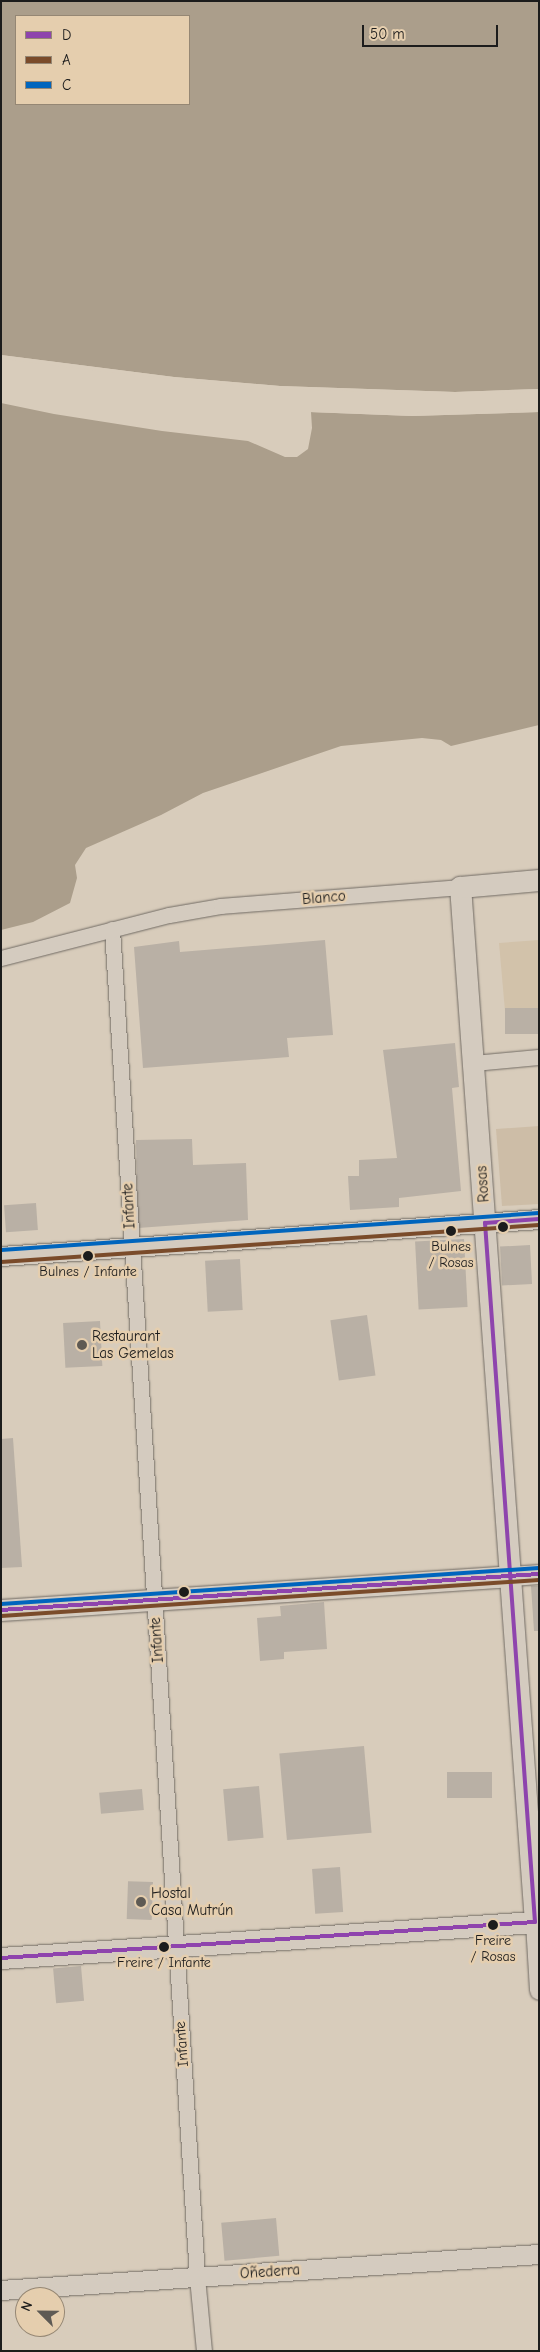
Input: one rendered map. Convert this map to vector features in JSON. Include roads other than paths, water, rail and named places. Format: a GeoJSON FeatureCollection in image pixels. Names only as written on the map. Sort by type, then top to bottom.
{"type":"FeatureCollection","features":[{"type":"Feature","properties":{"kind":"main road"},"geometry":{"type":"LineString","coordinates":[[460,887],[539,880]]}},
{"type":"Feature","properties":{"kind":"main road","name":"Rosas"},"geometry":{"type":"LineString","coordinates":[[460,887],[537,1922]]}},
{"type":"Feature","properties":{"kind":"main road"},"geometry":{"type":"LineString","coordinates":[[1,1610],[511,1576]]}},
{"type":"Feature","properties":{"kind":"main road"},"geometry":{"type":"LineString","coordinates":[[1,1958],[537,1922]]}},
{"type":"Feature","properties":{"kind":"street","name":"Blanco"},"geometry":{"type":"LineString","coordinates":[[1,958],[112,929],[221,906],[460,887]]}},
{"type":"Feature","properties":{"kind":"street","name":"Infante"},"geometry":{"type":"LineString","coordinates":[[112,929],[197,2277],[204,2351]]}},
{"type":"Feature","properties":{"kind":"street"},"geometry":{"type":"LineString","coordinates":[[473,1063],[539,1057]]}},
{"type":"Feature","properties":{"kind":"street"},"geometry":{"type":"LineString","coordinates":[[1,1256],[539,1219]]}},
{"type":"Feature","properties":{"kind":"street"},"geometry":{"type":"LineString","coordinates":[[511,1576],[539,1574]]}},
{"type":"Feature","properties":{"kind":"street","name":"Rosas"},"geometry":{"type":"LineString","coordinates":[[537,1922],[539,1990]]}},
{"type":"Feature","properties":{"kind":"street","name":"Oñederra"},"geometry":{"type":"LineString","coordinates":[[1,2290],[539,2254]]}},
{"type":"Feature","properties":{"kind":"place","name":"Bulnes / Rosas"},"geometry":{"type":"Point","coordinates":[451,1231]}},
{"type":"Feature","properties":{"kind":"place","name":"Bulnes / Infante"},"geometry":{"type":"Point","coordinates":[88,1256]}},
{"type":"Feature","properties":{"kind":"place","name":"Restaurant Las Gemelas"},"geometry":{"type":"Point","coordinates":[82,1345]}},
{"type":"Feature","properties":{"kind":"place","name":"Hostal Casa Mutrún"},"geometry":{"type":"Point","coordinates":[141,1902]}},
{"type":"Feature","properties":{"kind":"place","name":"Freire / Rosas"},"geometry":{"type":"Point","coordinates":[493,1925]}},
{"type":"Feature","properties":{"kind":"place","name":"Freire / Infante"},"geometry":{"type":"Point","coordinates":[164,1947]}}]}
